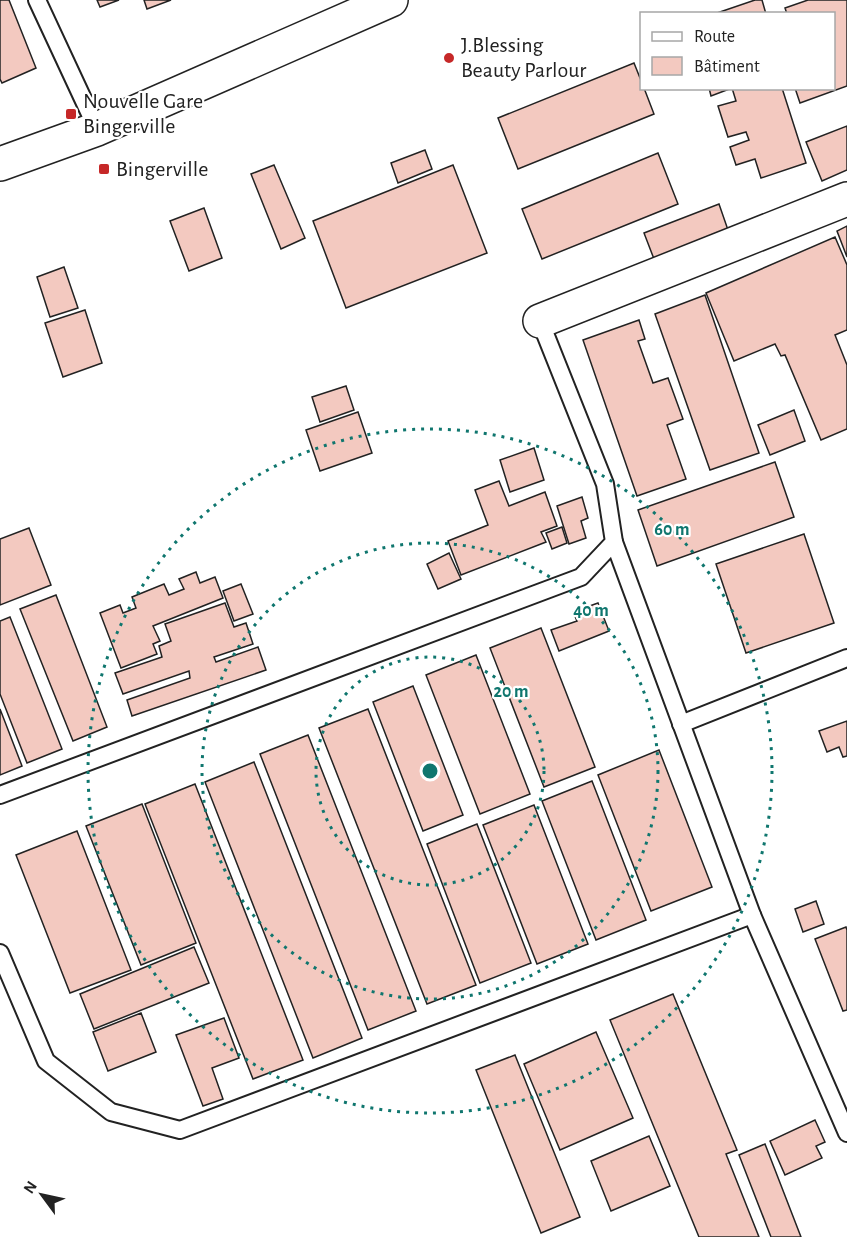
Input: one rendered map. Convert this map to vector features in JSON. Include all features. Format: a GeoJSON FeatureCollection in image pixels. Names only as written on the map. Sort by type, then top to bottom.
{"type":"FeatureCollection","features":[{"type":"Feature","properties":{"kind":"main road"},"geometry":{"type":"LineString","coordinates":[[0,164],[97,129],[391,0]]}},
{"type":"Feature","properties":{"kind":"main road"},"geometry":{"type":"LineString","coordinates":[[540,321],[847,199]]}},
{"type":"Feature","properties":{"kind":"lane"},"geometry":{"type":"LineString","coordinates":[[37,0],[97,129]]}},
{"type":"Feature","properties":{"kind":"lane"},"geometry":{"type":"LineString","coordinates":[[540,321],[605,484],[614,542],[752,915],[847,1133]]}},
{"type":"Feature","properties":{"kind":"lane"},"geometry":{"type":"LineString","coordinates":[[0,795],[581,577],[614,542]]}},
{"type":"Feature","properties":{"kind":"lane"},"geometry":{"type":"LineString","coordinates":[[681,724],[847,658]]}},
{"type":"Feature","properties":{"kind":"lane"},"geometry":{"type":"LineString","coordinates":[[0,953],[7,988],[46,1061],[111,1112],[180,1130],[752,915]]}},
{"type":"Feature","properties":{"kind":"building"},"geometry":{"type":"Polygon","coordinates":[[[0,0],[9,0],[36,68],[2,83],[0,79],[0,0]]]}},
{"type":"Feature","properties":{"kind":"building"},"geometry":{"type":"Polygon","coordinates":[[[97,0],[119,0],[100,7],[97,0]]]}},
{"type":"Feature","properties":{"kind":"building"},"geometry":{"type":"Polygon","coordinates":[[[144,0],[171,0],[147,9],[144,0]]]}},
{"type":"Feature","properties":{"kind":"building"},"geometry":{"type":"Polygon","coordinates":[[[755,0],[762,0],[765,12],[720,12],[755,0]]]}},
{"type":"Feature","properties":{"kind":"building"},"geometry":{"type":"Polygon","coordinates":[[[808,0],[847,0],[847,86],[800,103],[796,90],[835,90],[835,12],[786,12],[785,8],[808,0]]]}},
{"type":"Feature","properties":{"kind":"building"},"geometry":{"type":"Polygon","coordinates":[[[634,63],[640,78],[640,90],[645,90],[654,114],[518,169],[498,118],[634,63]]]}},
{"type":"Feature","properties":{"kind":"building"},"geometry":{"type":"Polygon","coordinates":[[[710,90],[727,90],[711,96],[710,90]]]}},
{"type":"Feature","properties":{"kind":"building"},"geometry":{"type":"Polygon","coordinates":[[[733,90],[783,90],[806,163],[761,178],[755,159],[736,165],[730,147],[749,140],[746,132],[728,137],[718,106],[736,101],[733,90]]]}},
{"type":"Feature","properties":{"kind":"building"},"geometry":{"type":"Polygon","coordinates":[[[847,126],[847,170],[822,181],[806,142],[847,126]]]}},
{"type":"Feature","properties":{"kind":"building"},"geometry":{"type":"Polygon","coordinates":[[[425,150],[432,169],[398,183],[391,163],[425,150]]]}},
{"type":"Feature","properties":{"kind":"building"},"geometry":{"type":"Polygon","coordinates":[[[658,153],[678,204],[542,259],[522,209],[658,153]]]}},
{"type":"Feature","properties":{"kind":"building"},"geometry":{"type":"Polygon","coordinates":[[[274,165],[305,238],[281,249],[251,174],[274,165]]]}},
{"type":"Feature","properties":{"kind":"building"},"geometry":{"type":"Polygon","coordinates":[[[453,165],[487,253],[346,308],[313,221],[453,165]]]}},
{"type":"Feature","properties":{"kind":"building"},"geometry":{"type":"Polygon","coordinates":[[[719,204],[728,230],[654,259],[644,233],[719,204]]]}},
{"type":"Feature","properties":{"kind":"building"},"geometry":{"type":"Polygon","coordinates":[[[204,208],[222,258],[189,271],[170,221],[204,208]]]}},
{"type":"Feature","properties":{"kind":"building"},"geometry":{"type":"Polygon","coordinates":[[[847,226],[847,257],[837,231],[847,226]]]}},
{"type":"Feature","properties":{"kind":"building"},"geometry":{"type":"Polygon","coordinates":[[[835,237],[847,265],[847,330],[835,335],[847,365],[847,429],[821,440],[785,355],[781,356],[775,344],[734,361],[706,293],[835,237]]]}},
{"type":"Feature","properties":{"kind":"building"},"geometry":{"type":"Polygon","coordinates":[[[64,267],[78,308],[50,317],[37,277],[64,267]]]}},
{"type":"Feature","properties":{"kind":"building"},"geometry":{"type":"Polygon","coordinates":[[[705,295],[759,453],[710,470],[655,314],[705,295]]]}},
{"type":"Feature","properties":{"kind":"building"},"geometry":{"type":"Polygon","coordinates":[[[85,310],[102,363],[63,377],[45,323],[85,310]]]}},
{"type":"Feature","properties":{"kind":"building"},"geometry":{"type":"Polygon","coordinates":[[[639,320],[645,339],[638,341],[653,383],[668,378],[683,419],[667,425],[686,479],[637,496],[583,340],[639,320]]]}},
{"type":"Feature","properties":{"kind":"building"},"geometry":{"type":"Polygon","coordinates":[[[346,386],[354,410],[320,422],[312,397],[346,386]]]}},
{"type":"Feature","properties":{"kind":"building"},"geometry":{"type":"Polygon","coordinates":[[[794,410],[805,441],[770,455],[758,425],[794,410]]]}},
{"type":"Feature","properties":{"kind":"building"},"geometry":{"type":"Polygon","coordinates":[[[358,412],[372,453],[320,471],[306,430],[358,412]]]}},
{"type":"Feature","properties":{"kind":"building"},"geometry":{"type":"Polygon","coordinates":[[[534,448],[544,480],[510,492],[500,460],[534,448]]]}},
{"type":"Feature","properties":{"kind":"building"},"geometry":{"type":"Polygon","coordinates":[[[775,462],[794,517],[657,566],[638,510],[775,462]]]}},
{"type":"Feature","properties":{"kind":"building"},"geometry":{"type":"Polygon","coordinates":[[[499,481],[509,506],[545,492],[557,526],[541,532],[546,542],[461,575],[448,541],[488,525],[475,490],[499,481]]]}},
{"type":"Feature","properties":{"kind":"building"},"geometry":{"type":"Polygon","coordinates":[[[582,497],[588,518],[581,521],[586,538],[569,544],[557,506],[582,497]]]}},
{"type":"Feature","properties":{"kind":"building"},"geometry":{"type":"Polygon","coordinates":[[[562,527],[567,543],[552,549],[546,533],[562,527]]]}},
{"type":"Feature","properties":{"kind":"building"},"geometry":{"type":"Polygon","coordinates":[[[29,528],[51,585],[0,605],[0,539],[29,528]]]}},
{"type":"Feature","properties":{"kind":"building"},"geometry":{"type":"Polygon","coordinates":[[[804,534],[834,623],[746,653],[716,564],[804,534]]]}},
{"type":"Feature","properties":{"kind":"building"},"geometry":{"type":"Polygon","coordinates":[[[449,553],[461,579],[438,589],[427,564],[449,553]]]}},
{"type":"Feature","properties":{"kind":"building"},"geometry":{"type":"Polygon","coordinates":[[[196,572],[200,583],[215,577],[223,598],[153,626],[160,641],[153,644],[157,654],[121,668],[100,613],[120,605],[123,613],[136,608],[132,597],[164,584],[169,595],[184,589],[179,579],[196,572]]]}},
{"type":"Feature","properties":{"kind":"building"},"geometry":{"type":"Polygon","coordinates":[[[241,584],[253,614],[234,621],[223,591],[241,584]]]}},
{"type":"Feature","properties":{"kind":"building"},"geometry":{"type":"Polygon","coordinates":[[[56,595],[107,727],[73,741],[20,609],[56,595]]]}},
{"type":"Feature","properties":{"kind":"building"},"geometry":{"type":"Polygon","coordinates":[[[225,603],[234,627],[246,623],[253,644],[214,657],[216,662],[258,647],[266,670],[132,716],[127,700],[190,678],[189,671],[123,694],[115,673],[162,657],[159,646],[171,641],[165,624],[225,603]]]}},
{"type":"Feature","properties":{"kind":"building"},"geometry":{"type":"Polygon","coordinates":[[[598,603],[609,631],[559,651],[551,630],[577,621],[573,612],[598,603]]]}},
{"type":"Feature","properties":{"kind":"building"},"geometry":{"type":"Polygon","coordinates":[[[10,617],[62,749],[27,763],[0,694],[0,621],[10,617]]]}},
{"type":"Feature","properties":{"kind":"building"},"geometry":{"type":"Polygon","coordinates":[[[541,628],[595,767],[544,787],[490,648],[541,628]]]}},
{"type":"Feature","properties":{"kind":"building"},"geometry":{"type":"Polygon","coordinates":[[[476,655],[530,794],[480,814],[426,675],[476,655]]]}},
{"type":"Feature","properties":{"kind":"building"},"geometry":{"type":"Polygon","coordinates":[[[413,686],[463,815],[423,831],[373,702],[413,686]]]}},
{"type":"Feature","properties":{"kind":"building"},"geometry":{"type":"Polygon","coordinates":[[[0,709],[22,766],[0,775],[0,709]]]}},
{"type":"Feature","properties":{"kind":"building"},"geometry":{"type":"Polygon","coordinates":[[[368,709],[476,985],[427,1004],[319,728],[368,709]]]}},
{"type":"Feature","properties":{"kind":"building"},"geometry":{"type":"Polygon","coordinates":[[[847,721],[847,756],[843,757],[839,747],[827,752],[819,731],[847,721]]]}},
{"type":"Feature","properties":{"kind":"building"},"geometry":{"type":"Polygon","coordinates":[[[308,735],[416,1011],[368,1030],[260,754],[308,735]]]}},
{"type":"Feature","properties":{"kind":"building"},"geometry":{"type":"Polygon","coordinates":[[[659,750],[712,887],[651,911],[598,775],[659,750]]]}},
{"type":"Feature","properties":{"kind":"building"},"geometry":{"type":"Polygon","coordinates":[[[254,762],[362,1038],[313,1058],[205,782],[254,762]]]}},
{"type":"Feature","properties":{"kind":"building"},"geometry":{"type":"Polygon","coordinates":[[[592,781],[646,920],[596,940],[542,801],[592,781]]]}},
{"type":"Feature","properties":{"kind":"building"},"geometry":{"type":"Polygon","coordinates":[[[195,784],[303,1060],[253,1079],[145,804],[195,784]]]}},
{"type":"Feature","properties":{"kind":"building"},"geometry":{"type":"Polygon","coordinates":[[[142,804],[196,943],[141,965],[86,826],[142,804]]]}},
{"type":"Feature","properties":{"kind":"building"},"geometry":{"type":"Polygon","coordinates":[[[534,805],[588,944],[537,964],[483,825],[534,805]]]}},
{"type":"Feature","properties":{"kind":"building"},"geometry":{"type":"Polygon","coordinates":[[[477,824],[531,963],[480,983],[427,844],[477,824]]]}},
{"type":"Feature","properties":{"kind":"building"},"geometry":{"type":"Polygon","coordinates":[[[77,831],[131,970],[70,993],[16,855],[77,831]]]}},
{"type":"Feature","properties":{"kind":"building"},"geometry":{"type":"Polygon","coordinates":[[[816,901],[824,924],[803,932],[795,909],[816,901]]]}},
{"type":"Feature","properties":{"kind":"building"},"geometry":{"type":"Polygon","coordinates":[[[846,927],[847,1010],[843,1011],[815,939],[846,927]]]}},
{"type":"Feature","properties":{"kind":"building"},"geometry":{"type":"Polygon","coordinates":[[[194,947],[209,983],[94,1029],[80,994],[194,947]]]}},
{"type":"Feature","properties":{"kind":"building"},"geometry":{"type":"Polygon","coordinates":[[[673,994],[737,1150],[726,1154],[759,1237],[699,1237],[610,1020],[673,994]]]}},
{"type":"Feature","properties":{"kind":"building"},"geometry":{"type":"Polygon","coordinates":[[[141,1013],[156,1052],[108,1071],[93,1032],[141,1013]]]}},
{"type":"Feature","properties":{"kind":"building"},"geometry":{"type":"Polygon","coordinates":[[[224,1018],[239,1058],[212,1068],[223,1099],[203,1106],[176,1035],[224,1018]]]}},
{"type":"Feature","properties":{"kind":"building"},"geometry":{"type":"Polygon","coordinates":[[[596,1032],[633,1118],[560,1150],[524,1064],[596,1032]]]}},
{"type":"Feature","properties":{"kind":"building"},"geometry":{"type":"Polygon","coordinates":[[[515,1055],[580,1217],[541,1233],[476,1070],[515,1055]]]}},
{"type":"Feature","properties":{"kind":"building"},"geometry":{"type":"Polygon","coordinates":[[[815,1120],[825,1142],[816,1146],[822,1158],[785,1175],[770,1141],[815,1120]]]}},
{"type":"Feature","properties":{"kind":"building"},"geometry":{"type":"Polygon","coordinates":[[[649,1136],[670,1186],[611,1211],[591,1161],[649,1136]]]}},
{"type":"Feature","properties":{"kind":"building"},"geometry":{"type":"Polygon","coordinates":[[[765,1144],[801,1237],[771,1237],[739,1155],[765,1144]]]}},
{"type":"Feature","properties":{"kind":"place","name":"J.Blessing Beauty Parlour"},"geometry":{"type":"Point","coordinates":[449,58]}},
{"type":"Feature","properties":{"kind":"place","name":"Nouvelle Gare Bingerville"},"geometry":{"type":"Point","coordinates":[71,114]}},
{"type":"Feature","properties":{"kind":"place","name":"Bingerville"},"geometry":{"type":"Point","coordinates":[104,169]}}]}
